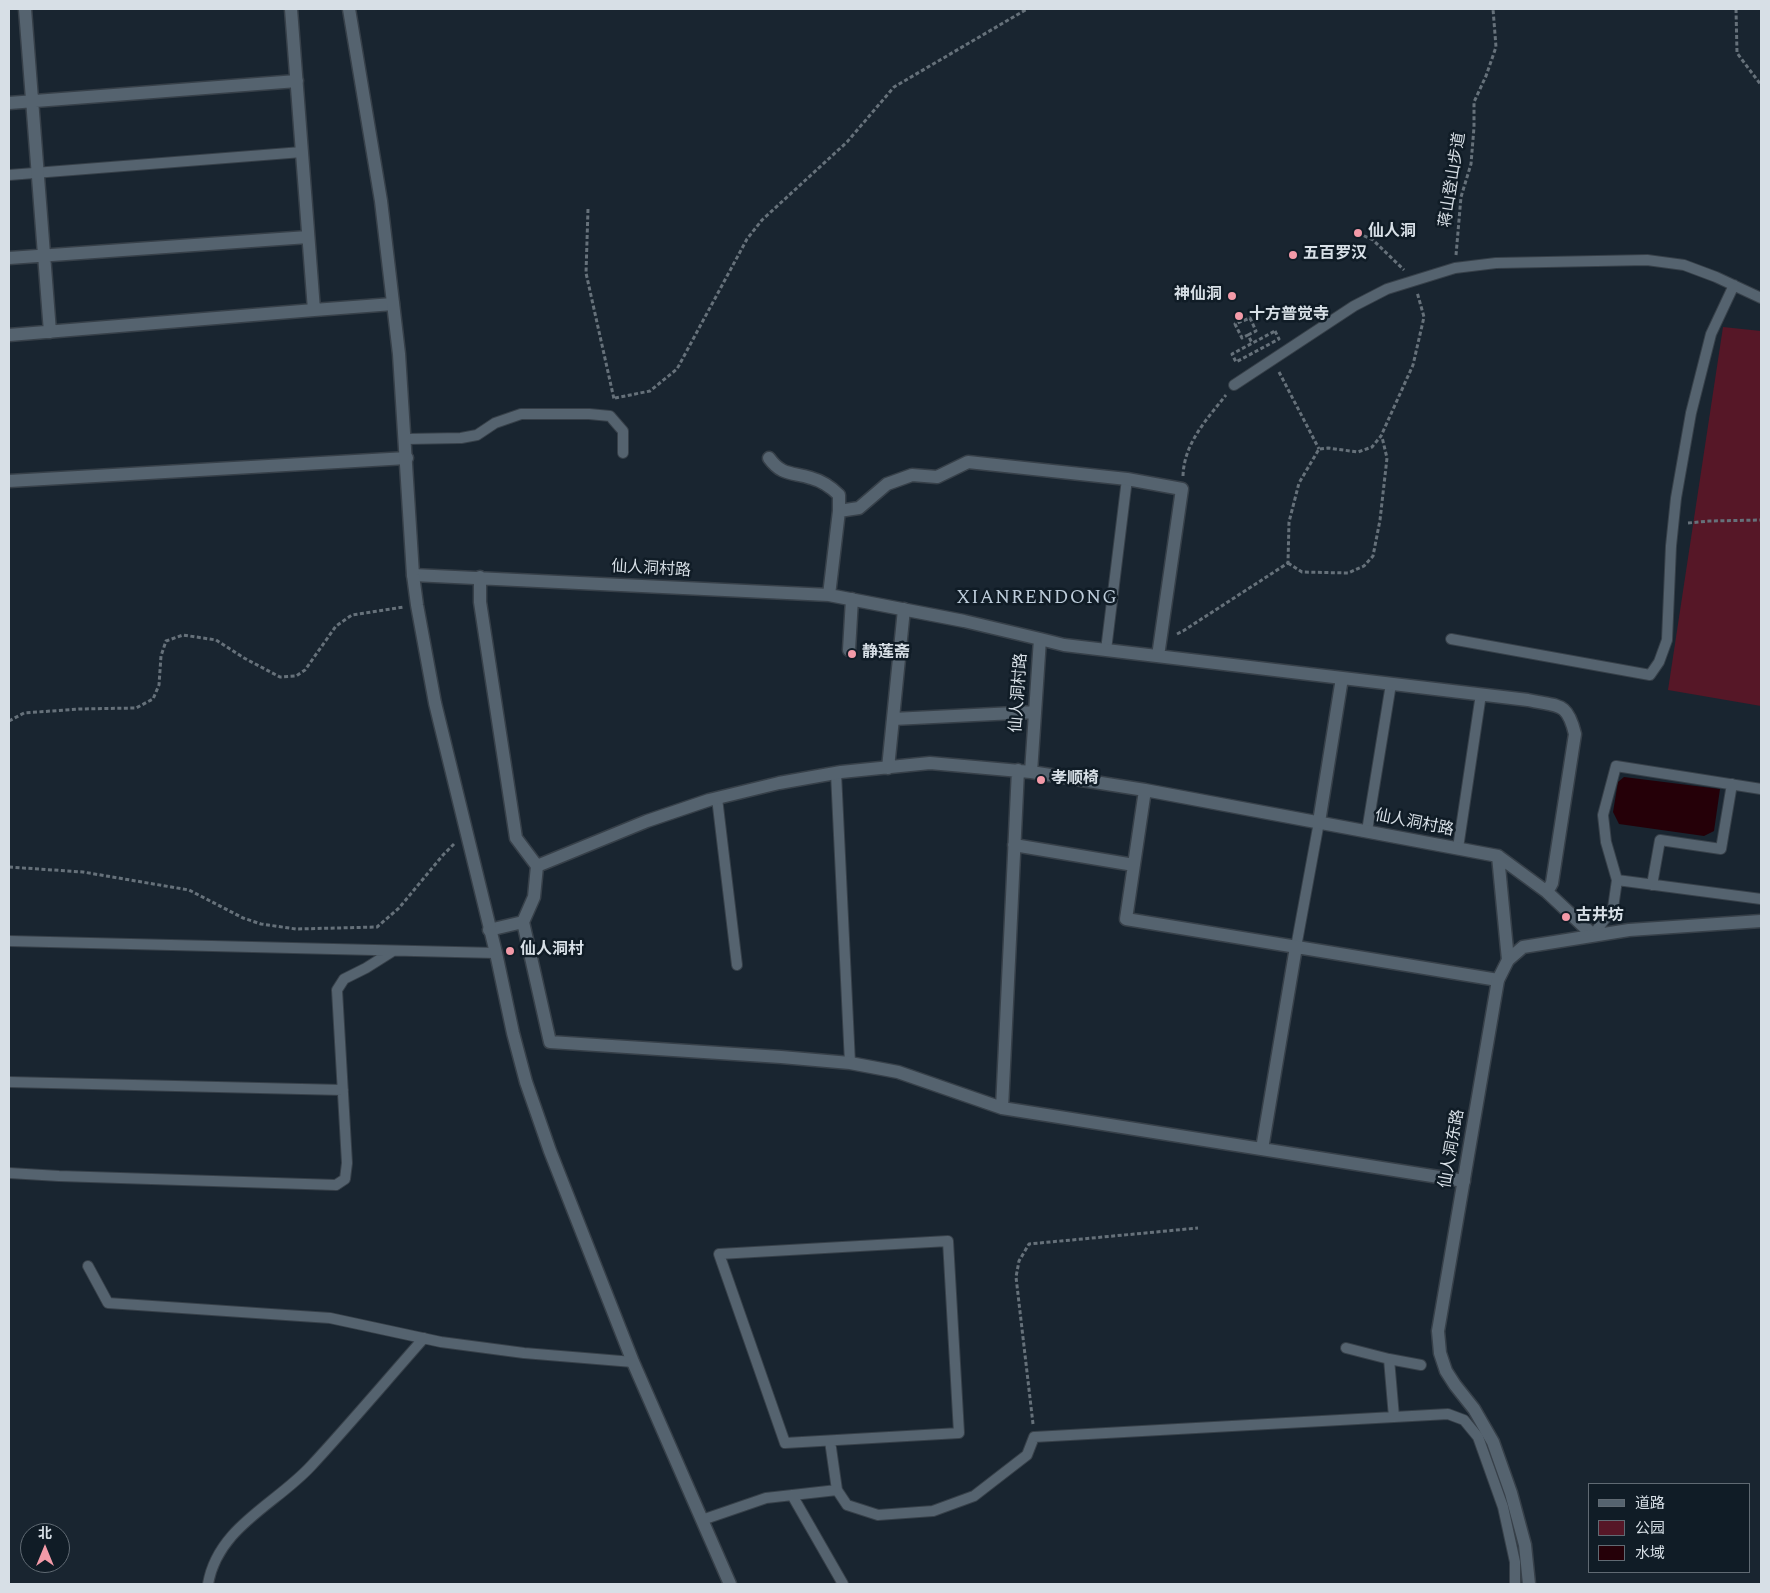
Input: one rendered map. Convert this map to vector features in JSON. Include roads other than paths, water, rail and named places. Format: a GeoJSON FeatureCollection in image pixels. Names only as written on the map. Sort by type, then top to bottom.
{"type":"FeatureCollection","features":[{"type":"Feature","properties":{"kind":"street"},"geometry":{"type":"LineString","coordinates":[[26,9],[50,332]]}},
{"type":"Feature","properties":{"kind":"street"},"geometry":{"type":"LineString","coordinates":[[291,9],[314,310]]}},
{"type":"Feature","properties":{"kind":"street"},"geometry":{"type":"LineString","coordinates":[[349,9],[381,201],[399,354],[416,605],[435,703],[496,953],[513,1033],[526,1082],[550,1150],[633,1362],[730,1584]]}},
{"type":"Feature","properties":{"kind":"street"},"geometry":{"type":"LineString","coordinates":[[9,103],[297,81]]}},
{"type":"Feature","properties":{"kind":"street"},"geometry":{"type":"LineString","coordinates":[[9,258],[308,237]]}},
{"type":"Feature","properties":{"kind":"street"},"geometry":{"type":"LineString","coordinates":[[9,335],[393,304]]}},
{"type":"Feature","properties":{"kind":"street"},"geometry":{"type":"LineString","coordinates":[[9,481],[407,458]]}},
{"type":"Feature","properties":{"kind":"street"},"geometry":{"type":"LineString","coordinates":[[769,458],[775,468],[793,475],[811,478],[830,486],[838,495],[839,511],[829,595]]}},
{"type":"Feature","properties":{"kind":"street"},"geometry":{"type":"LineString","coordinates":[[839,511],[859,508],[887,484],[912,475],[937,477],[968,462],[1127,479],[1182,489],[1158,656]]}},
{"type":"Feature","properties":{"kind":"street","name":"仙人洞村路"},"geometry":{"type":"LineString","coordinates":[[413,575],[829,595],[964,621],[1040,639],[1035,712],[1024,771],[1145,790],[1498,856]]}},
{"type":"Feature","properties":{"kind":"street"},"geometry":{"type":"LineString","coordinates":[[480,578],[480,602],[516,838],[537,866],[534,897],[523,922],[550,1042],[781,1056],[850,1063],[898,1072],[1002,1108],[1464,1181]]}},
{"type":"Feature","properties":{"kind":"street"},"geometry":{"type":"LineString","coordinates":[[849,650],[852,599]]}},
{"type":"Feature","properties":{"kind":"street"},"geometry":{"type":"LineString","coordinates":[[888,768],[904,609]]}},
{"type":"Feature","properties":{"kind":"street"},"geometry":{"type":"LineString","coordinates":[[1040,639],[1064,645],[1528,700],[1564,708],[1571,716],[1575,734],[1552,883],[1547,892]]}},
{"type":"Feature","properties":{"kind":"street"},"geometry":{"type":"LineString","coordinates":[[1319,822],[1342,678]]}},
{"type":"Feature","properties":{"kind":"street"},"geometry":{"type":"LineString","coordinates":[[893,719],[1035,712]]}},
{"type":"Feature","properties":{"kind":"street"},"geometry":{"type":"LineString","coordinates":[[537,866],[647,821],[717,798],[779,783],[836,773],[930,763],[1024,771],[1014,845],[1002,1108]]}},
{"type":"Feature","properties":{"kind":"street"},"geometry":{"type":"LineString","coordinates":[[1145,790],[1126,919],[1498,980]]}},
{"type":"Feature","properties":{"kind":"street"},"geometry":{"type":"LineString","coordinates":[[1014,845],[1134,865]]}},
{"type":"Feature","properties":{"kind":"street"},"geometry":{"type":"LineString","coordinates":[[1498,856],[1547,892],[1593,935]]}},
{"type":"Feature","properties":{"kind":"street"},"geometry":{"type":"LineString","coordinates":[[1498,856],[1508,960]]}},
{"type":"Feature","properties":{"kind":"street","name":"仙人洞东路"},"geometry":{"type":"LineString","coordinates":[[1529,1584],[1525,1545],[1511,1494],[1493,1442],[1474,1409],[1455,1386],[1446,1371],[1440,1353],[1438,1331],[1498,980],[1508,960],[1523,947],[1629,930],[1761,921]]}},
{"type":"Feature","properties":{"kind":"street"},"geometry":{"type":"LineString","coordinates":[[490,930],[523,922]]}},
{"type":"Feature","properties":{"kind":"street"},"geometry":{"type":"LineString","coordinates":[[1262,1149],[1296,947]]}},
{"type":"Feature","properties":{"kind":"lane"},"geometry":{"type":"LineString","coordinates":[[9,174],[302,152]]}},
{"type":"Feature","properties":{"kind":"lane"},"geometry":{"type":"LineString","coordinates":[[1234,385],[1354,306],[1387,289],[1455,268],[1496,263],[1647,260],[1684,265],[1761,298]]}},
{"type":"Feature","properties":{"kind":"lane"},"geometry":{"type":"LineString","coordinates":[[1451,639],[1650,675],[1659,662],[1667,640],[1671,546],[1676,498],[1692,413],[1711,334],[1734,285]]}},
{"type":"Feature","properties":{"kind":"lane"},"geometry":{"type":"LineString","coordinates":[[406,439],[461,438],[477,435],[495,423],[520,414],[589,414],[610,416],[623,431],[623,453]]}},
{"type":"Feature","properties":{"kind":"lane"},"geometry":{"type":"LineString","coordinates":[[1106,650],[1127,479]]}},
{"type":"Feature","properties":{"kind":"lane"},"geometry":{"type":"LineString","coordinates":[[1367,831],[1391,684]]}},
{"type":"Feature","properties":{"kind":"lane"},"geometry":{"type":"LineString","coordinates":[[1458,848],[1480,694]]}},
{"type":"Feature","properties":{"kind":"lane"},"geometry":{"type":"LineString","coordinates":[[1593,935],[1613,908],[1617,880],[1606,842],[1603,815],[1616,766],[1761,789]]}},
{"type":"Feature","properties":{"kind":"lane"},"geometry":{"type":"LineString","coordinates":[[836,773],[850,1063]]}},
{"type":"Feature","properties":{"kind":"lane"},"geometry":{"type":"LineString","coordinates":[[1652,885],[1660,840],[1721,849],[1732,784]]}},
{"type":"Feature","properties":{"kind":"lane"},"geometry":{"type":"LineString","coordinates":[[717,798],[737,965]]}},
{"type":"Feature","properties":{"kind":"lane"},"geometry":{"type":"LineString","coordinates":[[1296,947],[1319,822]]}},
{"type":"Feature","properties":{"kind":"lane"},"geometry":{"type":"LineString","coordinates":[[1617,880],[1761,899]]}},
{"type":"Feature","properties":{"kind":"lane"},"geometry":{"type":"LineString","coordinates":[[9,941],[496,953]]}},
{"type":"Feature","properties":{"kind":"lane"},"geometry":{"type":"LineString","coordinates":[[9,1173],[336,1185],[345,1179],[347,1163],[337,990],[344,979],[393,951]]}},
{"type":"Feature","properties":{"kind":"lane"},"geometry":{"type":"LineString","coordinates":[[9,1082],[343,1090]]}},
{"type":"Feature","properties":{"kind":"lane"},"geometry":{"type":"LineString","coordinates":[[948,1241],[959,1433],[830,1441],[785,1443],[719,1254],[948,1241]]}},
{"type":"Feature","properties":{"kind":"lane"},"geometry":{"type":"LineString","coordinates":[[88,1266],[108,1303],[330,1318],[424,1338],[524,1353],[633,1362]]}},
{"type":"Feature","properties":{"kind":"lane"},"geometry":{"type":"LineString","coordinates":[[208,1584],[209,1576],[220,1552],[237,1529],[309,1468],[424,1338]]}},
{"type":"Feature","properties":{"kind":"lane"},"geometry":{"type":"LineString","coordinates":[[1346,1348],[1421,1365]]}},
{"type":"Feature","properties":{"kind":"lane"},"geometry":{"type":"LineString","coordinates":[[1389,1359],[1394,1417]]}},
{"type":"Feature","properties":{"kind":"lane"},"geometry":{"type":"LineString","coordinates":[[830,1441],[837,1490],[847,1505],[878,1516],[934,1511],[974,1496],[1028,1455],[1034,1437],[1448,1414],[1464,1420],[1478,1437],[1503,1507],[1515,1562],[1515,1584]]}},
{"type":"Feature","properties":{"kind":"lane"},"geometry":{"type":"LineString","coordinates":[[702,1520],[766,1498],[837,1490]]}},
{"type":"Feature","properties":{"kind":"lane"},"geometry":{"type":"LineString","coordinates":[[792,1495],[843,1584]]}},
{"type":"Feature","properties":{"kind":"water"},"geometry":{"type":"Polygon","coordinates":[[[1624,777],[1720,789],[1714,831],[1704,836],[1619,824],[1613,812],[1618,782],[1624,777]]]}},
{"type":"Feature","properties":{"kind":"place","name":"仙人洞"},"geometry":{"type":"Point","coordinates":[1358,233]}},
{"type":"Feature","properties":{"kind":"place","name":"五百罗汉"},"geometry":{"type":"Point","coordinates":[1293,255]}},
{"type":"Feature","properties":{"kind":"place","name":"神仙洞"},"geometry":{"type":"Point","coordinates":[1232,296]}},
{"type":"Feature","properties":{"kind":"place","name":"十方普觉寺"},"geometry":{"type":"Point","coordinates":[1239,316]}},
{"type":"Feature","properties":{"kind":"place","name":"静莲斋"},"geometry":{"type":"Point","coordinates":[852,654]}},
{"type":"Feature","properties":{"kind":"place","name":"孝顺椅"},"geometry":{"type":"Point","coordinates":[1041,780]}},
{"type":"Feature","properties":{"kind":"place","name":"古井坊"},"geometry":{"type":"Point","coordinates":[1566,917]}},
{"type":"Feature","properties":{"kind":"place","name":"仙人洞村"},"geometry":{"type":"Point","coordinates":[510,951]}},
{"type":"Feature","properties":{"kind":"district","name":"XIANRENDONG"},"geometry":{"type":"Point","coordinates":[1037,599]}}]}
